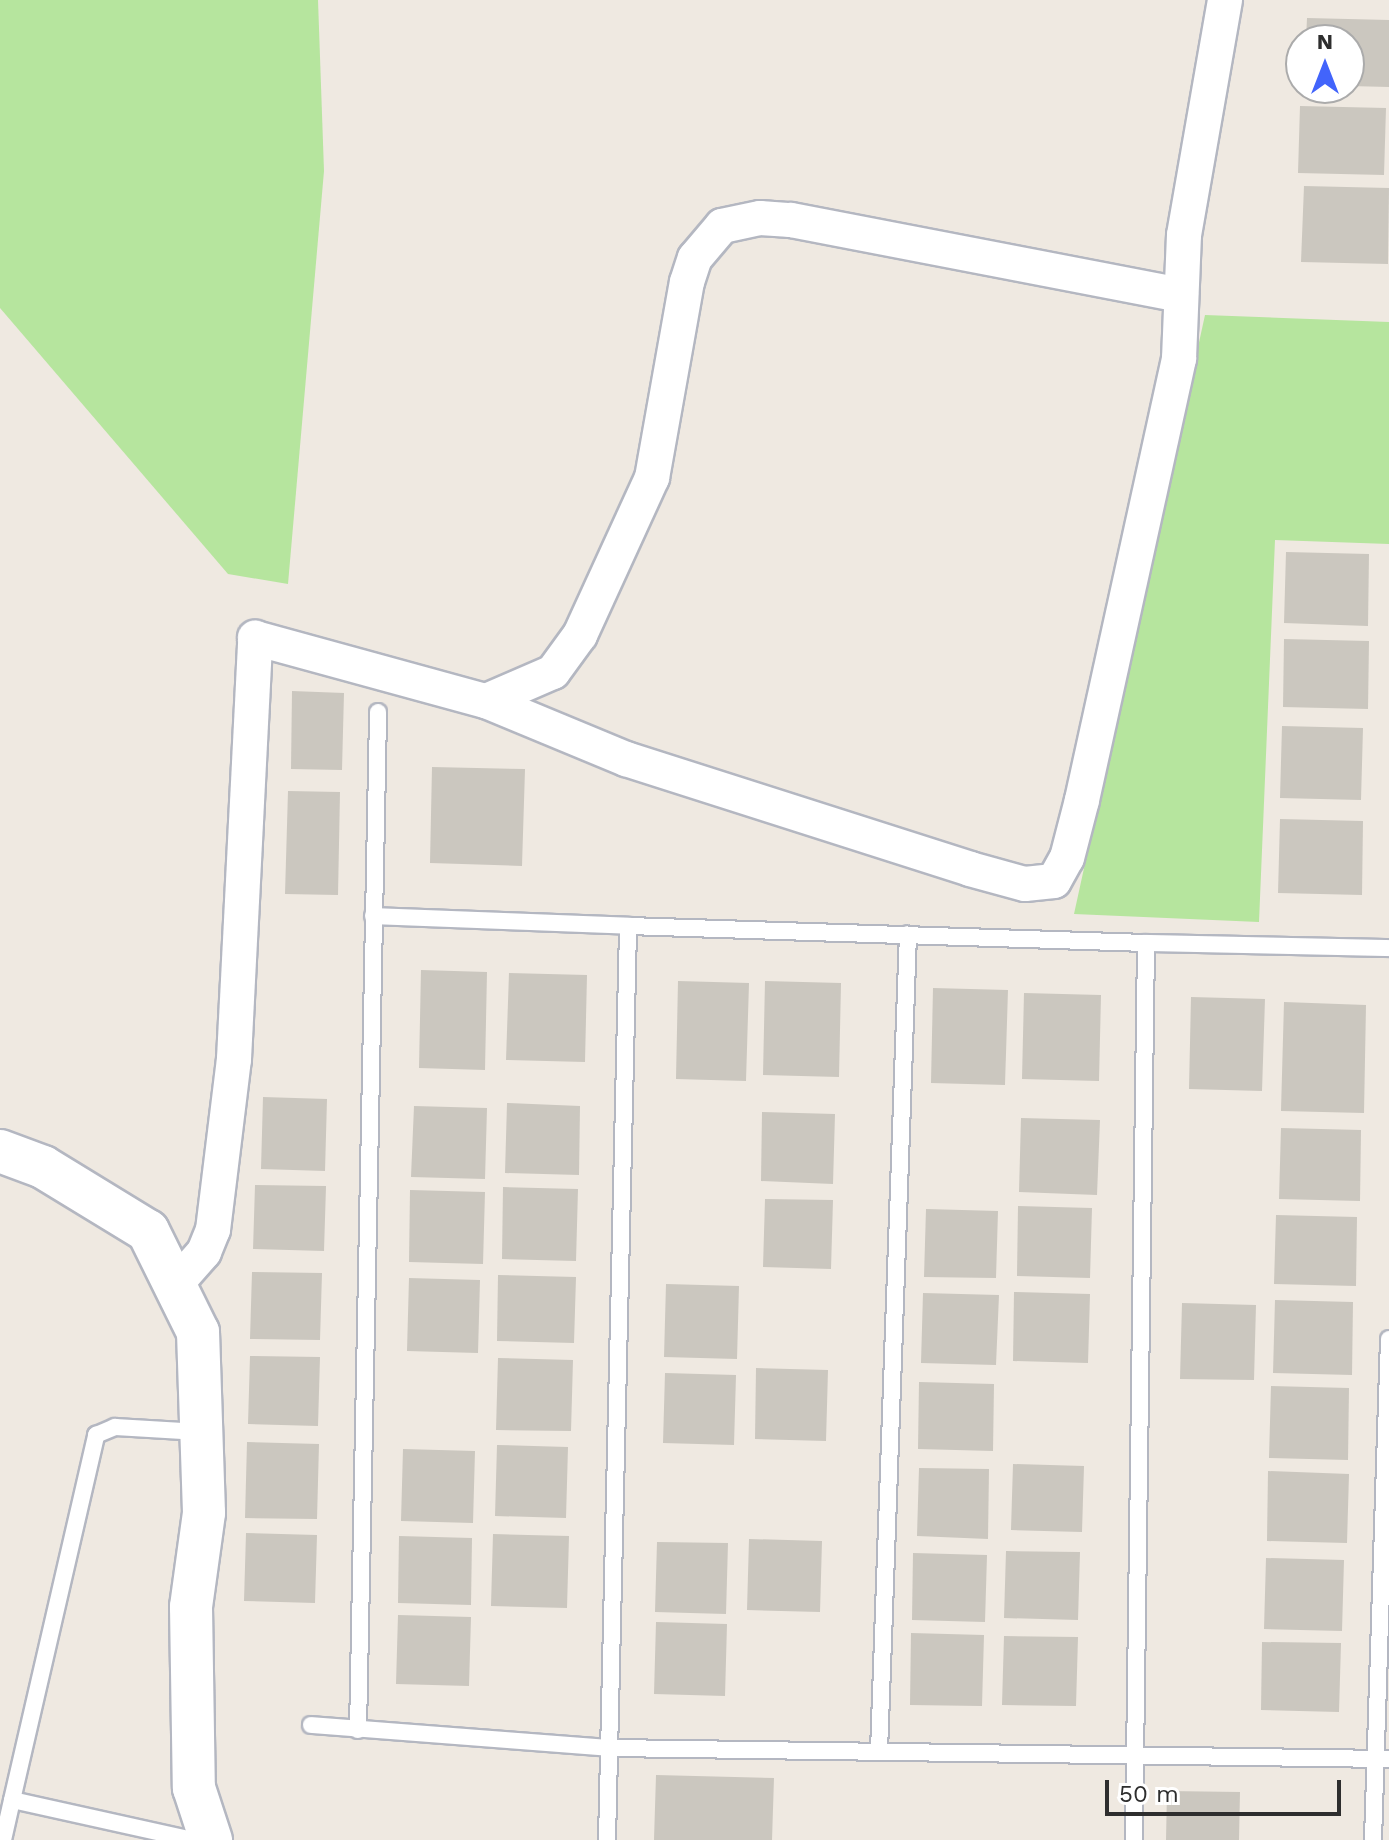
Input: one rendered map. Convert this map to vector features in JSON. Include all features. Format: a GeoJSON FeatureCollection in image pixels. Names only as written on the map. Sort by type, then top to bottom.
{"type":"FeatureCollection","features":[{"type":"Feature","properties":{"kind":"street"},"geometry":{"type":"LineString","coordinates":[[175,1285],[204,1252],[215,1214],[234,1059],[255,638],[486,701],[626,759],[940,859],[1025,884],[1054,881],[1067,858],[1082,800],[1179,359],[1184,235],[1225,0]]}},
{"type":"Feature","properties":{"kind":"street"},"geometry":{"type":"LineString","coordinates":[[486,701],[553,672],[580,635],[652,478],[687,282],[695,258],[722,226],[760,218],[791,220],[1181,295]]}},
{"type":"Feature","properties":{"kind":"street"},"geometry":{"type":"LineString","coordinates":[[0,1151],[43,1167],[148,1231],[198,1332],[204,1513],[191,1607],[194,1788],[211,1840]]}},
{"type":"Feature","properties":{"kind":"lane"},"geometry":{"type":"LineString","coordinates":[[358,1730],[378,712]]}},
{"type":"Feature","properties":{"kind":"lane"},"geometry":{"type":"LineString","coordinates":[[373,916],[1146,943],[1389,948]]}},
{"type":"Feature","properties":{"kind":"lane"},"geometry":{"type":"LineString","coordinates":[[607,1840],[628,926]]}},
{"type":"Feature","properties":{"kind":"lane"},"geometry":{"type":"LineString","coordinates":[[879,1752],[908,935]]}},
{"type":"Feature","properties":{"kind":"lane"},"geometry":{"type":"LineString","coordinates":[[1134,1840],[1146,943]]}},
{"type":"Feature","properties":{"kind":"lane"},"geometry":{"type":"LineString","coordinates":[[1373,1840],[1381,1759],[1389,1339]]}},
{"type":"Feature","properties":{"kind":"lane"},"geometry":{"type":"LineString","coordinates":[[3,1840],[96,1435],[115,1427],[203,1432]]}},
{"type":"Feature","properties":{"kind":"lane"},"geometry":{"type":"LineString","coordinates":[[311,1725],[610,1748],[1381,1759]]}},
{"type":"Feature","properties":{"kind":"lane"},"geometry":{"type":"LineString","coordinates":[[12,1800],[193,1840]]}},
{"type":"Feature","properties":{"kind":"green space"},"geometry":{"type":"Polygon","coordinates":[[[0,0],[318,0],[324,171],[288,584],[228,574],[0,308],[0,0]]]}},
{"type":"Feature","properties":{"kind":"green space"},"geometry":{"type":"Polygon","coordinates":[[[1205,315],[1389,322],[1389,544],[1275,540],[1259,922],[1074,914],[1205,315]]]}},
{"type":"Feature","properties":{"kind":"building"},"geometry":{"type":"Polygon","coordinates":[[[1307,18],[1389,20],[1389,87],[1365,86],[1365,24],[1307,24],[1307,18]]]}},
{"type":"Feature","properties":{"kind":"building"},"geometry":{"type":"Polygon","coordinates":[[[1300,106],[1386,108],[1384,175],[1298,173],[1300,106]]]}},
{"type":"Feature","properties":{"kind":"building"},"geometry":{"type":"Polygon","coordinates":[[[1304,186],[1389,188],[1388,264],[1301,262],[1304,186]]]}},
{"type":"Feature","properties":{"kind":"building"},"geometry":{"type":"Polygon","coordinates":[[[1286,552],[1369,554],[1368,626],[1284,623],[1286,552]]]}},
{"type":"Feature","properties":{"kind":"building"},"geometry":{"type":"Polygon","coordinates":[[[1284,639],[1369,641],[1368,709],[1283,707],[1284,639]]]}},
{"type":"Feature","properties":{"kind":"building"},"geometry":{"type":"Polygon","coordinates":[[[292,691],[344,693],[342,770],[291,769],[292,691]]]}},
{"type":"Feature","properties":{"kind":"building"},"geometry":{"type":"Polygon","coordinates":[[[1282,726],[1363,728],[1361,800],[1280,798],[1282,726]]]}},
{"type":"Feature","properties":{"kind":"building"},"geometry":{"type":"Polygon","coordinates":[[[432,767],[525,769],[522,866],[430,863],[432,767]]]}},
{"type":"Feature","properties":{"kind":"building"},"geometry":{"type":"Polygon","coordinates":[[[288,791],[340,792],[338,895],[285,894],[288,791]]]}},
{"type":"Feature","properties":{"kind":"building"},"geometry":{"type":"Polygon","coordinates":[[[1280,819],[1363,821],[1362,895],[1278,893],[1280,819]]]}},
{"type":"Feature","properties":{"kind":"building"},"geometry":{"type":"Polygon","coordinates":[[[421,970],[487,972],[485,1070],[419,1068],[421,970]]]}},
{"type":"Feature","properties":{"kind":"building"},"geometry":{"type":"Polygon","coordinates":[[[509,973],[587,975],[585,1062],[506,1060],[509,973]]]}},
{"type":"Feature","properties":{"kind":"building"},"geometry":{"type":"Polygon","coordinates":[[[678,981],[749,983],[746,1081],[676,1079],[678,981]]]}},
{"type":"Feature","properties":{"kind":"building"},"geometry":{"type":"Polygon","coordinates":[[[765,981],[841,983],[839,1077],[763,1075],[765,981]]]}},
{"type":"Feature","properties":{"kind":"building"},"geometry":{"type":"Polygon","coordinates":[[[933,988],[1008,990],[1005,1085],[931,1083],[933,988]]]}},
{"type":"Feature","properties":{"kind":"building"},"geometry":{"type":"Polygon","coordinates":[[[1024,993],[1101,995],[1099,1081],[1022,1079],[1024,993]]]}},
{"type":"Feature","properties":{"kind":"building"},"geometry":{"type":"Polygon","coordinates":[[[1191,997],[1265,999],[1262,1091],[1189,1089],[1191,997]]]}},
{"type":"Feature","properties":{"kind":"building"},"geometry":{"type":"Polygon","coordinates":[[[1284,1002],[1366,1005],[1364,1113],[1281,1111],[1284,1002]]]}},
{"type":"Feature","properties":{"kind":"building"},"geometry":{"type":"Polygon","coordinates":[[[263,1097],[327,1099],[325,1171],[261,1169],[263,1097]]]}},
{"type":"Feature","properties":{"kind":"building"},"geometry":{"type":"Polygon","coordinates":[[[507,1103],[580,1106],[579,1175],[505,1173],[507,1103]]]}},
{"type":"Feature","properties":{"kind":"building"},"geometry":{"type":"Polygon","coordinates":[[[414,1106],[487,1108],[485,1179],[411,1177],[414,1106]]]}},
{"type":"Feature","properties":{"kind":"building"},"geometry":{"type":"Polygon","coordinates":[[[762,1112],[835,1114],[833,1184],[761,1181],[762,1112]]]}},
{"type":"Feature","properties":{"kind":"building"},"geometry":{"type":"Polygon","coordinates":[[[1021,1118],[1100,1120],[1097,1195],[1019,1192],[1021,1118]]]}},
{"type":"Feature","properties":{"kind":"building"},"geometry":{"type":"Polygon","coordinates":[[[1281,1128],[1361,1130],[1360,1201],[1279,1199],[1281,1128]]]}},
{"type":"Feature","properties":{"kind":"building"},"geometry":{"type":"Polygon","coordinates":[[[255,1185],[326,1186],[324,1251],[253,1249],[255,1185]]]}},
{"type":"Feature","properties":{"kind":"building"},"geometry":{"type":"Polygon","coordinates":[[[503,1187],[578,1189],[576,1261],[502,1259],[503,1187]]]}},
{"type":"Feature","properties":{"kind":"building"},"geometry":{"type":"Polygon","coordinates":[[[410,1190],[485,1192],[483,1264],[409,1262],[410,1190]]]}},
{"type":"Feature","properties":{"kind":"building"},"geometry":{"type":"Polygon","coordinates":[[[765,1199],[833,1200],[831,1269],[763,1267],[765,1199]]]}},
{"type":"Feature","properties":{"kind":"building"},"geometry":{"type":"Polygon","coordinates":[[[1018,1206],[1092,1208],[1090,1278],[1017,1276],[1018,1206]]]}},
{"type":"Feature","properties":{"kind":"building"},"geometry":{"type":"Polygon","coordinates":[[[926,1209],[998,1211],[996,1278],[924,1277],[926,1209]]]}},
{"type":"Feature","properties":{"kind":"building"},"geometry":{"type":"Polygon","coordinates":[[[1276,1215],[1357,1217],[1356,1286],[1274,1284],[1276,1215]]]}},
{"type":"Feature","properties":{"kind":"building"},"geometry":{"type":"Polygon","coordinates":[[[252,1272],[322,1273],[320,1340],[250,1339],[252,1272]]]}},
{"type":"Feature","properties":{"kind":"building"},"geometry":{"type":"Polygon","coordinates":[[[498,1275],[576,1277],[574,1343],[497,1341],[498,1275]]]}},
{"type":"Feature","properties":{"kind":"building"},"geometry":{"type":"Polygon","coordinates":[[[409,1278],[480,1280],[478,1353],[407,1351],[409,1278]]]}},
{"type":"Feature","properties":{"kind":"building"},"geometry":{"type":"Polygon","coordinates":[[[666,1284],[739,1286],[737,1359],[664,1357],[666,1284]]]}},
{"type":"Feature","properties":{"kind":"building"},"geometry":{"type":"Polygon","coordinates":[[[1014,1292],[1090,1294],[1088,1363],[1013,1361],[1014,1292]]]}},
{"type":"Feature","properties":{"kind":"building"},"geometry":{"type":"Polygon","coordinates":[[[923,1293],[999,1295],[996,1365],[921,1363],[923,1293]]]}},
{"type":"Feature","properties":{"kind":"building"},"geometry":{"type":"Polygon","coordinates":[[[1275,1300],[1353,1302],[1352,1375],[1273,1373],[1275,1300]]]}},
{"type":"Feature","properties":{"kind":"building"},"geometry":{"type":"Polygon","coordinates":[[[1182,1303],[1256,1305],[1254,1380],[1180,1379],[1182,1303]]]}},
{"type":"Feature","properties":{"kind":"building"},"geometry":{"type":"Polygon","coordinates":[[[250,1356],[320,1357],[318,1426],[248,1424],[250,1356]]]}},
{"type":"Feature","properties":{"kind":"building"},"geometry":{"type":"Polygon","coordinates":[[[498,1358],[573,1360],[571,1431],[496,1430],[498,1358]]]}},
{"type":"Feature","properties":{"kind":"building"},"geometry":{"type":"Polygon","coordinates":[[[756,1368],[828,1370],[826,1441],[755,1439],[756,1368]]]}},
{"type":"Feature","properties":{"kind":"building"},"geometry":{"type":"Polygon","coordinates":[[[665,1373],[736,1375],[734,1445],[663,1443],[665,1373]]]}},
{"type":"Feature","properties":{"kind":"building"},"geometry":{"type":"Polygon","coordinates":[[[919,1382],[994,1384],[993,1451],[918,1449],[919,1382]]]}},
{"type":"Feature","properties":{"kind":"building"},"geometry":{"type":"Polygon","coordinates":[[[1271,1386],[1349,1388],[1348,1460],[1269,1458],[1271,1386]]]}},
{"type":"Feature","properties":{"kind":"building"},"geometry":{"type":"Polygon","coordinates":[[[247,1442],[319,1444],[317,1519],[245,1518],[247,1442]]]}},
{"type":"Feature","properties":{"kind":"building"},"geometry":{"type":"Polygon","coordinates":[[[497,1445],[568,1447],[566,1518],[495,1516],[497,1445]]]}},
{"type":"Feature","properties":{"kind":"building"},"geometry":{"type":"Polygon","coordinates":[[[403,1449],[475,1451],[473,1523],[401,1521],[403,1449]]]}},
{"type":"Feature","properties":{"kind":"building"},"geometry":{"type":"Polygon","coordinates":[[[1013,1464],[1084,1466],[1082,1532],[1011,1530],[1013,1464]]]}},
{"type":"Feature","properties":{"kind":"building"},"geometry":{"type":"Polygon","coordinates":[[[919,1468],[989,1469],[988,1539],[917,1536],[919,1468]]]}},
{"type":"Feature","properties":{"kind":"building"},"geometry":{"type":"Polygon","coordinates":[[[1268,1471],[1349,1474],[1347,1543],[1267,1541],[1268,1471]]]}},
{"type":"Feature","properties":{"kind":"building"},"geometry":{"type":"Polygon","coordinates":[[[246,1533],[317,1535],[315,1603],[244,1601],[246,1533]]]}},
{"type":"Feature","properties":{"kind":"building"},"geometry":{"type":"Polygon","coordinates":[[[493,1534],[569,1536],[567,1608],[491,1606],[493,1534]]]}},
{"type":"Feature","properties":{"kind":"building"},"geometry":{"type":"Polygon","coordinates":[[[399,1536],[472,1538],[471,1605],[398,1603],[399,1536]]]}},
{"type":"Feature","properties":{"kind":"building"},"geometry":{"type":"Polygon","coordinates":[[[749,1539],[822,1541],[820,1612],[747,1610],[749,1539]]]}},
{"type":"Feature","properties":{"kind":"building"},"geometry":{"type":"Polygon","coordinates":[[[657,1542],[728,1543],[726,1614],[655,1612],[657,1542]]]}},
{"type":"Feature","properties":{"kind":"building"},"geometry":{"type":"Polygon","coordinates":[[[1006,1551],[1080,1552],[1078,1620],[1004,1618],[1006,1551]]]}},
{"type":"Feature","properties":{"kind":"building"},"geometry":{"type":"Polygon","coordinates":[[[913,1553],[987,1555],[985,1622],[912,1620],[913,1553]]]}},
{"type":"Feature","properties":{"kind":"building"},"geometry":{"type":"Polygon","coordinates":[[[1266,1558],[1344,1560],[1342,1631],[1264,1629],[1266,1558]]]}},
{"type":"Feature","properties":{"kind":"building"},"geometry":{"type":"Polygon","coordinates":[[[398,1615],[471,1617],[469,1686],[396,1684],[398,1615]]]}},
{"type":"Feature","properties":{"kind":"building"},"geometry":{"type":"Polygon","coordinates":[[[656,1622],[727,1624],[725,1696],[654,1694],[656,1622]]]}},
{"type":"Feature","properties":{"kind":"building"},"geometry":{"type":"Polygon","coordinates":[[[911,1633],[984,1635],[982,1706],[910,1705],[911,1633]]]}},
{"type":"Feature","properties":{"kind":"building"},"geometry":{"type":"Polygon","coordinates":[[[1004,1636],[1078,1637],[1076,1706],[1002,1705],[1004,1636]]]}},
{"type":"Feature","properties":{"kind":"building"},"geometry":{"type":"Polygon","coordinates":[[[1262,1642],[1341,1643],[1339,1712],[1261,1710],[1262,1642]]]}},
{"type":"Feature","properties":{"kind":"building"},"geometry":{"type":"Polygon","coordinates":[[[656,1775],[774,1778],[772,1840],[654,1840],[656,1775]]]}},
{"type":"Feature","properties":{"kind":"building"},"geometry":{"type":"Polygon","coordinates":[[[1167,1791],[1240,1792],[1239,1840],[1166,1840],[1167,1791]]]}}]}
